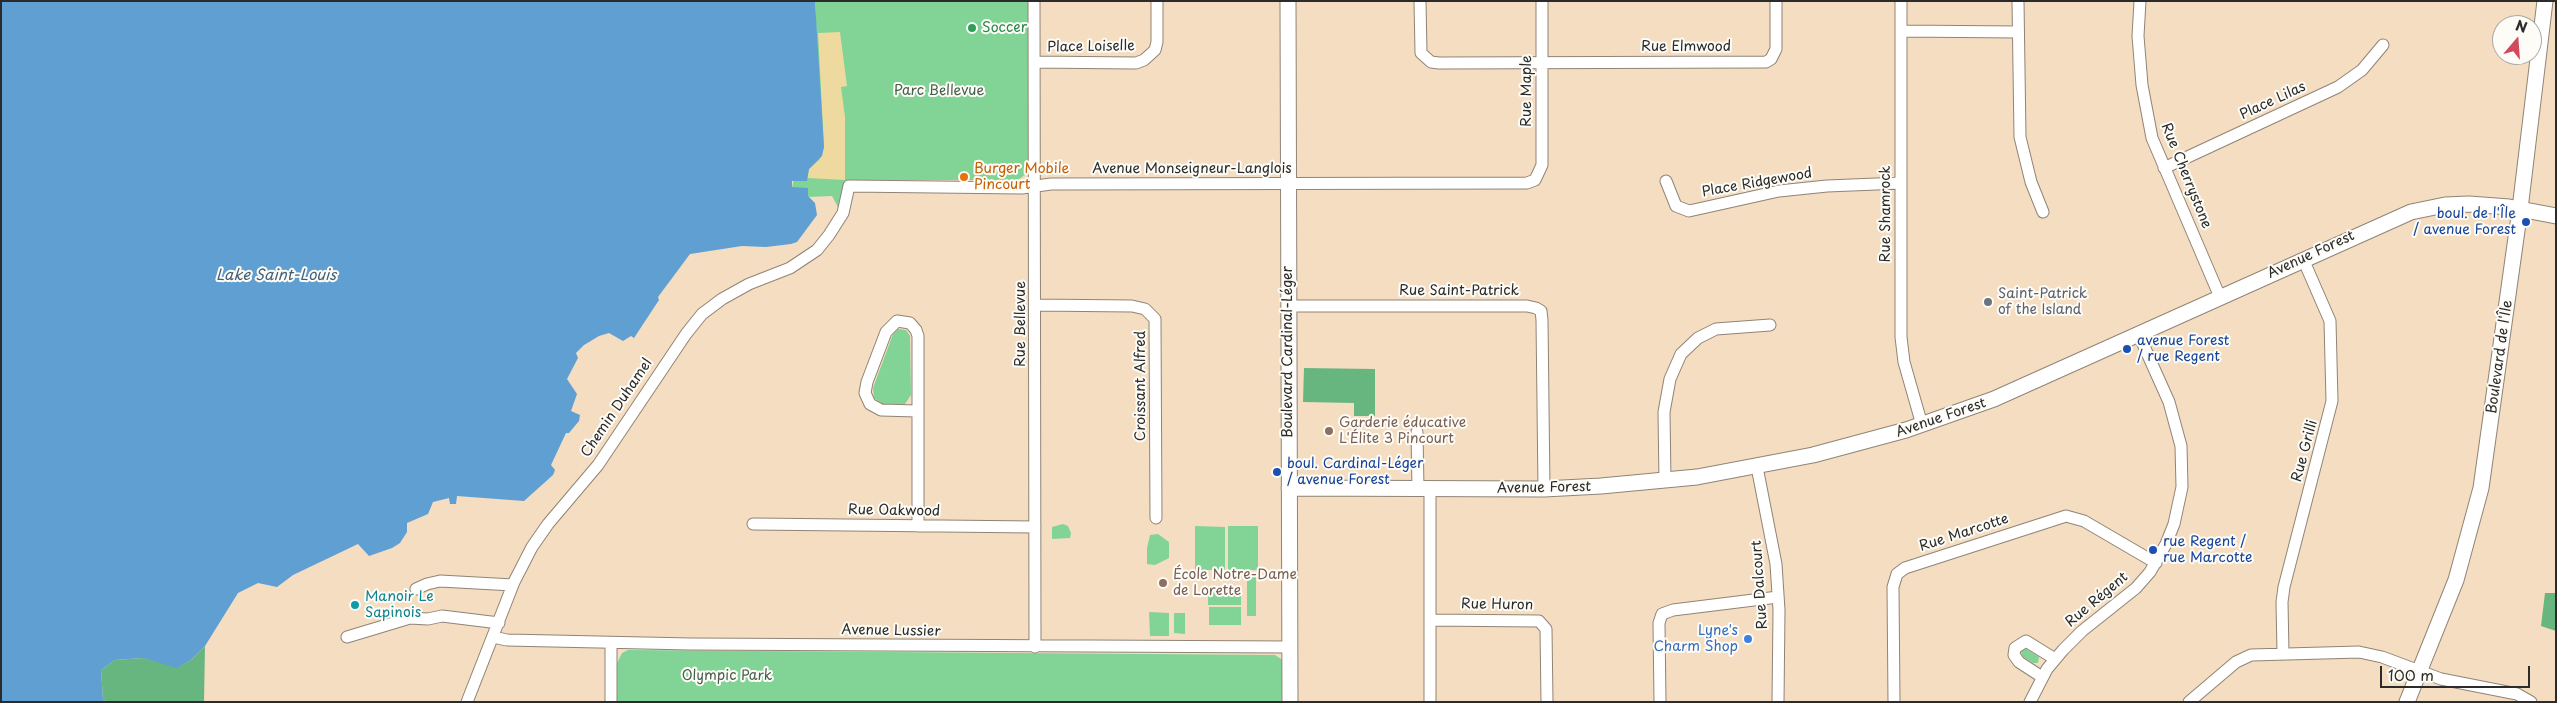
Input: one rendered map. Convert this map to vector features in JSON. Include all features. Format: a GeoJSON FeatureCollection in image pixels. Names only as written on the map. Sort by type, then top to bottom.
{"type":"FeatureCollection","features":[{"type":"Feature","properties":{"kind":"street","name":"Rue Bellevue"},"geometry":{"type":"LineString","coordinates":[[1034,1],[1036,186],[1035,647]]}},
{"type":"Feature","properties":{"kind":"street","name":"Place Loiselle"},"geometry":{"type":"LineString","coordinates":[[1034,62],[1136,63],[1144,60],[1155,50],[1157,42],[1157,1]]}},
{"type":"Feature","properties":{"kind":"street","name":"Boulevard Cardinal-Léger"},"geometry":{"type":"LineString","coordinates":[[1288,1],[1290,702]]}},
{"type":"Feature","properties":{"kind":"street"},"geometry":{"type":"LineString","coordinates":[[1420,1],[1420,46],[1425,58],[1431,62],[1542,62]]}},
{"type":"Feature","properties":{"kind":"street","name":"Rue Maple"},"geometry":{"type":"LineString","coordinates":[[1535,180],[1542,164],[1542,1]]}},
{"type":"Feature","properties":{"kind":"street","name":"Rue Elmwood"},"geometry":{"type":"LineString","coordinates":[[1542,62],[1766,62],[1771,59],[1776,49],[1776,1]]}},
{"type":"Feature","properties":{"kind":"street","name":"Rue Shamrock"},"geometry":{"type":"LineString","coordinates":[[1901,1],[1902,183],[1900,337],[1904,362],[1922,425]]}},
{"type":"Feature","properties":{"kind":"street"},"geometry":{"type":"LineString","coordinates":[[2018,1],[2020,137],[2031,182],[2043,212]]}},
{"type":"Feature","properties":{"kind":"street","name":"Rue Cherrystone"},"geometry":{"type":"LineString","coordinates":[[2140,1],[2138,36],[2142,85],[2152,138],[2220,297]]}},
{"type":"Feature","properties":{"kind":"street","name":"Boulevard de l'Île"},"geometry":{"type":"LineString","coordinates":[[2407,702],[2456,580],[2477,508],[2486,456],[2520,209],[2545,1]]}},
{"type":"Feature","properties":{"kind":"street"},"geometry":{"type":"LineString","coordinates":[[1901,31],[2018,32]]}},
{"type":"Feature","properties":{"kind":"street","name":"Place Lilas"},"geometry":{"type":"LineString","coordinates":[[2164,168],[2338,87],[2362,70],[2383,45]]}},
{"type":"Feature","properties":{"kind":"street","name":"Avenue Monseigneur-Langlois"},"geometry":{"type":"LineString","coordinates":[[849,186],[1022,188],[1051,184],[1519,184],[1535,180]]}},
{"type":"Feature","properties":{"kind":"street","name":"Place Ridgewood"},"geometry":{"type":"LineString","coordinates":[[1666,181],[1676,206],[1689,211],[1787,190],[1902,183]]}},
{"type":"Feature","properties":{"kind":"street","name":"Chemin Duhamel"},"geometry":{"type":"LineString","coordinates":[[467,702],[513,585],[538,538],[598,465],[693,324],[712,306],[736,290],[789,268],[811,255],[829,235],[843,213],[849,186]]}},
{"type":"Feature","properties":{"kind":"street","name":"Avenue Forest"},"geometry":{"type":"LineString","coordinates":[[1289,488],[1544,489],[1665,481],[1757,467],[1852,446],[1922,425],[2013,392],[2383,222],[2420,209],[2469,204],[2520,209],[2556,216]]}},
{"type":"Feature","properties":{"kind":"street","name":"Rue Grilli"},"geometry":{"type":"LineString","coordinates":[[2283,653],[2284,587],[2332,401],[2330,321],[2303,259]]}},
{"type":"Feature","properties":{"kind":"street","name":"Croissant Alfred"},"geometry":{"type":"LineString","coordinates":[[1036,305],[1132,306],[1145,309],[1155,319],[1156,518]]}},
{"type":"Feature","properties":{"kind":"street","name":"Rue Saint-Patrick"},"geometry":{"type":"LineString","coordinates":[[1288,306],[1527,306],[1541,311],[1544,489]]}},
{"type":"Feature","properties":{"kind":"street"},"geometry":{"type":"LineString","coordinates":[[917,411],[880,410],[870,404],[865,393],[867,382],[886,332],[892,324],[901,320],[914,326],[918,336],[918,526]]}},
{"type":"Feature","properties":{"kind":"street"},"geometry":{"type":"LineString","coordinates":[[1665,481],[1664,412],[1670,379],[1681,354],[1698,338],[1716,329],[1770,325]]}},
{"type":"Feature","properties":{"kind":"street","name":"Rue Régent"},"geometry":{"type":"LineString","coordinates":[[2030,702],[2042,677],[2055,659],[2082,631],[2136,588],[2156,563],[2166,544],[2178,511],[2182,487],[2183,460],[2175,418],[2139,335]]}},
{"type":"Feature","properties":{"kind":"street"},"geometry":{"type":"LineString","coordinates":[[1417,432],[1424,489],[1430,620],[1430,702]]}},
{"type":"Feature","properties":{"kind":"street","name":"Rue Dalcourt"},"geometry":{"type":"LineString","coordinates":[[1757,467],[1774,549],[1778,597],[1778,702]]}},
{"type":"Feature","properties":{"kind":"street","name":"Rue Marcotte"},"geometry":{"type":"LineString","coordinates":[[1894,702],[1893,587],[1897,574],[1905,568],[2066,516],[2084,521],[2156,563]]}},
{"type":"Feature","properties":{"kind":"street","name":"Rue Oakwood"},"geometry":{"type":"LineString","coordinates":[[753,524],[1035,527]]}},
{"type":"Feature","properties":{"kind":"street"},"geometry":{"type":"LineString","coordinates":[[416,589],[440,581],[513,585]]}},
{"type":"Feature","properties":{"kind":"street"},"geometry":{"type":"LineString","coordinates":[[1660,702],[1659,623],[1662,614],[1673,610],[1778,597]]}},
{"type":"Feature","properties":{"kind":"street"},"geometry":{"type":"LineString","coordinates":[[347,638],[410,618],[428,619],[442,616],[499,623]]}},
{"type":"Feature","properties":{"kind":"street","name":"Rue Huron"},"geometry":{"type":"LineString","coordinates":[[1430,620],[1539,621],[1546,629],[1547,702]]}},
{"type":"Feature","properties":{"kind":"street","name":"Avenue Lussier"},"geometry":{"type":"LineString","coordinates":[[494,637],[506,640],[611,643],[1289,647]]}},
{"type":"Feature","properties":{"kind":"street"},"geometry":{"type":"LineString","coordinates":[[2042,677],[2016,659],[2015,648],[2026,641],[2055,659]]}},
{"type":"Feature","properties":{"kind":"street"},"geometry":{"type":"LineString","coordinates":[[611,643],[611,702]]}},
{"type":"Feature","properties":{"kind":"street"},"geometry":{"type":"LineString","coordinates":[[2189,702],[2243,657],[2257,654],[2283,653],[2368,653],[2441,679],[2516,694],[2531,702]]}},
{"type":"Feature","properties":{"kind":"green space","name":"Parc Bellevue"},"geometry":{"type":"Polygon","coordinates":[[[815,1],[1029,1],[1030,164],[1026,174],[1018,180],[845,180],[838,207],[832,196],[808,197],[792,188],[818,63],[815,1]]]}},
{"type":"Feature","properties":{"kind":"green space"},"geometry":{"type":"Polygon","coordinates":[[[898,329],[906,330],[910,336],[911,395],[905,404],[884,405],[874,398],[873,388],[893,334],[898,329]]]}},
{"type":"Feature","properties":{"kind":"green space"},"geometry":{"type":"Polygon","coordinates":[[[1304,368],[1375,369],[1375,416],[1354,416],[1354,403],[1303,402],[1304,368]]]}},
{"type":"Feature","properties":{"kind":"green space"},"geometry":{"type":"Polygon","coordinates":[[[1063,524],[1068,526],[1071,533],[1070,538],[1052,539],[1052,527],[1063,524]]]}},
{"type":"Feature","properties":{"kind":"green space"},"geometry":{"type":"Polygon","coordinates":[[[1195,526],[1225,527],[1225,570],[1195,570],[1195,526]]]}},
{"type":"Feature","properties":{"kind":"green space"},"geometry":{"type":"Polygon","coordinates":[[[1228,526],[1258,526],[1258,570],[1228,570],[1228,526]]]}},
{"type":"Feature","properties":{"kind":"green space"},"geometry":{"type":"Polygon","coordinates":[[[1158,534],[1169,542],[1169,558],[1155,565],[1147,564],[1147,548],[1150,535],[1158,534]]]}},
{"type":"Feature","properties":{"kind":"green space"},"geometry":{"type":"Polygon","coordinates":[[[1247,574],[1256,574],[1256,616],[1247,616],[1247,574]]]}},
{"type":"Feature","properties":{"kind":"green space"},"geometry":{"type":"Polygon","coordinates":[[[1208,586],[1241,586],[1241,605],[1208,605],[1208,586]]]}},
{"type":"Feature","properties":{"kind":"green space"},"geometry":{"type":"Polygon","coordinates":[[[2545,593],[2556,593],[2556,631],[2541,626],[2545,593]]]}},
{"type":"Feature","properties":{"kind":"green space"},"geometry":{"type":"Polygon","coordinates":[[[1209,607],[1241,607],[1241,625],[1209,625],[1209,607]]]}},
{"type":"Feature","properties":{"kind":"green space"},"geometry":{"type":"Polygon","coordinates":[[[1149,612],[1169,613],[1169,636],[1150,636],[1149,612]]]}},
{"type":"Feature","properties":{"kind":"green space"},"geometry":{"type":"Polygon","coordinates":[[[1174,613],[1185,613],[1185,634],[1174,633],[1174,613]]]}},
{"type":"Feature","properties":{"kind":"green space"},"geometry":{"type":"Polygon","coordinates":[[[205,646],[204,702],[106,702],[103,699],[101,670],[115,660],[143,658],[178,667],[191,660],[205,646]]]}},
{"type":"Feature","properties":{"kind":"green space"},"geometry":{"type":"Polygon","coordinates":[[[2025,648],[2039,657],[2038,663],[2033,663],[2022,656],[2021,651],[2025,648]]]}},
{"type":"Feature","properties":{"kind":"green space","name":"Olympic Park"},"geometry":{"type":"Polygon","coordinates":[[[628,650],[1275,655],[1284,661],[1285,702],[616,702],[617,663],[622,653],[628,650]]]}},
{"type":"Feature","properties":{"kind":"sand"},"geometry":{"type":"Polygon","coordinates":[[[840,32],[847,86],[841,87],[845,117],[845,180],[807,178],[809,169],[819,160],[824,147],[818,33],[840,32]]]}},
{"type":"Feature","properties":{"kind":"water","name":"Lake Saint-Louis"},"geometry":{"type":"Polygon","coordinates":[[[1,1],[815,1],[824,147],[822,156],[809,169],[807,181],[792,181],[792,187],[808,188],[808,196],[815,203],[817,215],[797,242],[791,244],[766,247],[742,246],[690,254],[658,297],[659,300],[634,338],[631,336],[623,341],[609,333],[599,336],[584,345],[576,353],[578,358],[567,379],[577,394],[571,411],[580,415],[579,421],[569,433],[566,433],[551,465],[555,470],[553,475],[524,501],[457,496],[456,504],[450,504],[449,498],[433,502],[428,514],[407,523],[407,532],[400,543],[392,548],[369,556],[358,544],[293,575],[277,587],[258,583],[238,593],[205,646],[191,660],[177,668],[143,658],[115,660],[101,670],[103,699],[106,702],[1,702],[1,1]]]}},
{"type":"Feature","properties":{"kind":"place","name":"Soccer"},"geometry":{"type":"Point","coordinates":[972,28]}},
{"type":"Feature","properties":{"kind":"place","name":"Burger Mobile Pincourt"},"geometry":{"type":"Point","coordinates":[964,177]}},
{"type":"Feature","properties":{"kind":"place","name":"boul. de l'Île / avenue Forest"},"geometry":{"type":"Point","coordinates":[2526,222]}},
{"type":"Feature","properties":{"kind":"place","name":"Saint-Patrick of the Island"},"geometry":{"type":"Point","coordinates":[1988,302]}},
{"type":"Feature","properties":{"kind":"place","name":"avenue Forest / rue Regent"},"geometry":{"type":"Point","coordinates":[2127,349]}},
{"type":"Feature","properties":{"kind":"place","name":"Garderie éducative L'Élite 3 Pincourt"},"geometry":{"type":"Point","coordinates":[1329,431]}},
{"type":"Feature","properties":{"kind":"place","name":"boul. Cardinal-Léger / avenue Forest"},"geometry":{"type":"Point","coordinates":[1277,472]}},
{"type":"Feature","properties":{"kind":"place","name":"rue Regent / rue Marcotte"},"geometry":{"type":"Point","coordinates":[2153,550]}},
{"type":"Feature","properties":{"kind":"place","name":"École Notre-Dame de Lorette"},"geometry":{"type":"Point","coordinates":[1163,583]}},
{"type":"Feature","properties":{"kind":"place","name":"Manoir Le Sapinois"},"geometry":{"type":"Point","coordinates":[355,605]}},
{"type":"Feature","properties":{"kind":"place","name":"Lyne's Charm Shop"},"geometry":{"type":"Point","coordinates":[1748,639]}}]}
